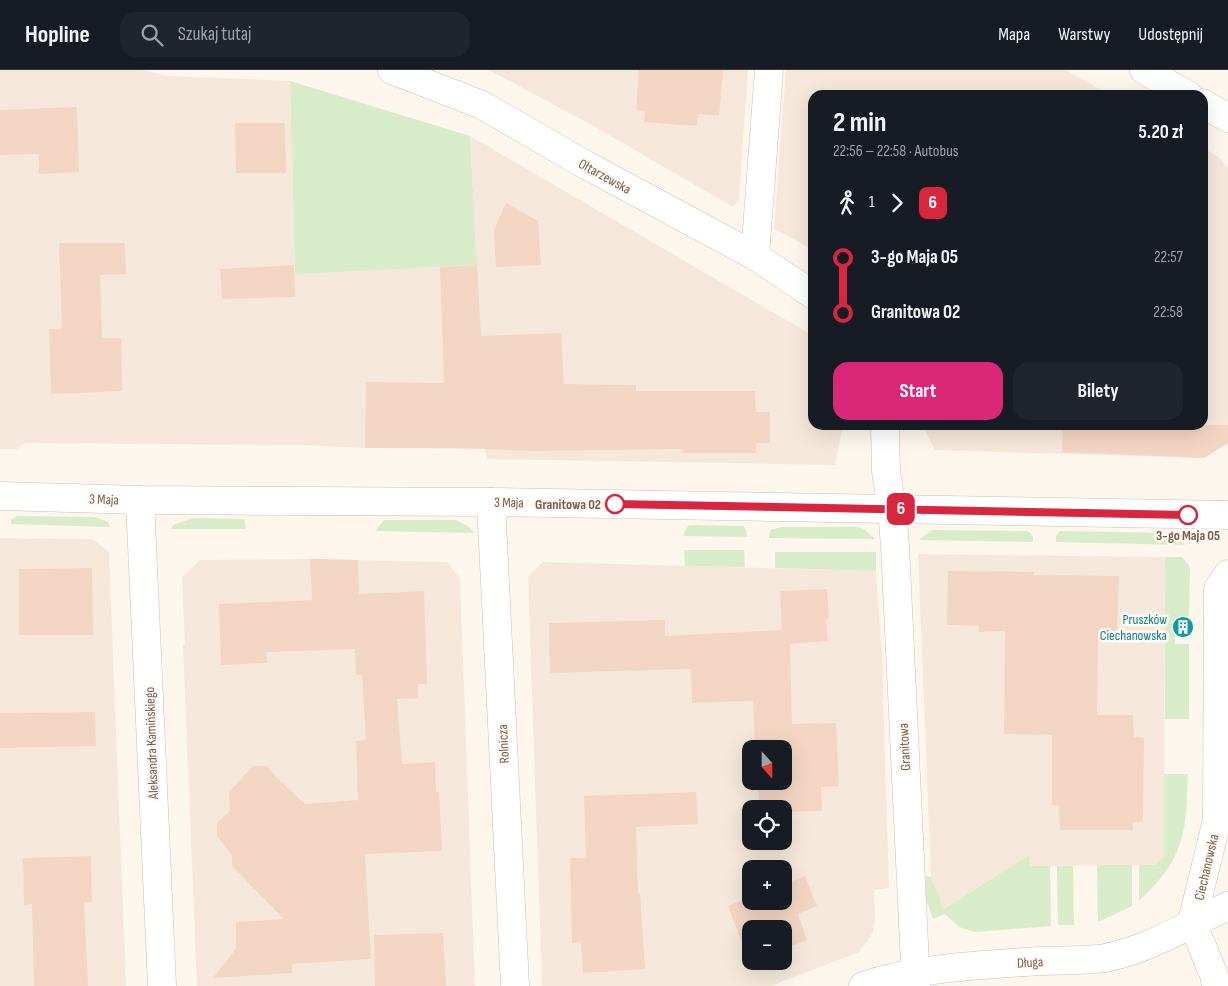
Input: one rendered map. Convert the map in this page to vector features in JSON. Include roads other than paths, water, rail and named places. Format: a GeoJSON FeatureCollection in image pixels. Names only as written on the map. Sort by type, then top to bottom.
{"type":"FeatureCollection","features":[{"type":"Feature","properties":{"kind":"street","name":"Ołtarzewska"},"geometry":{"type":"LineString","coordinates":[[392,70],[482,105],[586,166],[755,256],[808,291]]}},
{"type":"Feature","properties":{"kind":"street"},"geometry":{"type":"LineString","coordinates":[[755,256],[769,70]]}},
{"type":"Feature","properties":{"kind":"street"},"geometry":{"type":"LineString","coordinates":[[1144,70],[1179,90]]}},
{"type":"Feature","properties":{"kind":"street"},"geometry":{"type":"LineString","coordinates":[[1208,106],[1228,118]]}},
{"type":"Feature","properties":{"kind":"street"},"geometry":{"type":"LineString","coordinates":[[885,430],[886,471],[892,509]]}},
{"type":"Feature","properties":{"kind":"street","name":"3 Maja"},"geometry":{"type":"LineString","coordinates":[[0,496],[140,500],[490,502],[1228,515]]}},
{"type":"Feature","properties":{"kind":"street","name":"Aleksandra Kamińskiego"},"geometry":{"type":"LineString","coordinates":[[140,500],[162,986]]}},
{"type":"Feature","properties":{"kind":"street","name":"Rolnicza"},"geometry":{"type":"LineString","coordinates":[[490,502],[516,986]]}},
{"type":"Feature","properties":{"kind":"street","name":"Granitowa"},"geometry":{"type":"LineString","coordinates":[[892,509],[916,979]]}},
{"type":"Feature","properties":{"kind":"street","name":"Ciechanowska"},"geometry":{"type":"LineString","coordinates":[[1192,922],[1217,820],[1218,589],[1228,574]]}},
{"type":"Feature","properties":{"kind":"street","name":"Ciechanowska"},"geometry":{"type":"LineString","coordinates":[[1192,922],[1228,906]]}},
{"type":"Feature","properties":{"kind":"street"},"geometry":{"type":"LineString","coordinates":[[1192,922],[1214,975],[1216,986]]}},
{"type":"Feature","properties":{"kind":"street","name":"Długa"},"geometry":{"type":"LineString","coordinates":[[863,986],[916,979],[996,964],[1103,958],[1150,945],[1192,922]]}},
{"type":"Feature","properties":{"kind":"place","name":"Granitowa 02"},"geometry":{"type":"Point","coordinates":[615,504]}},
{"type":"Feature","properties":{"kind":"place","name":"3-go Maja 05"},"geometry":{"type":"Point","coordinates":[1188,515]}},
{"type":"Feature","properties":{"kind":"place","name":"Pruszków Ciechanowska"},"geometry":{"type":"Point","coordinates":[1183,627]}}]}
